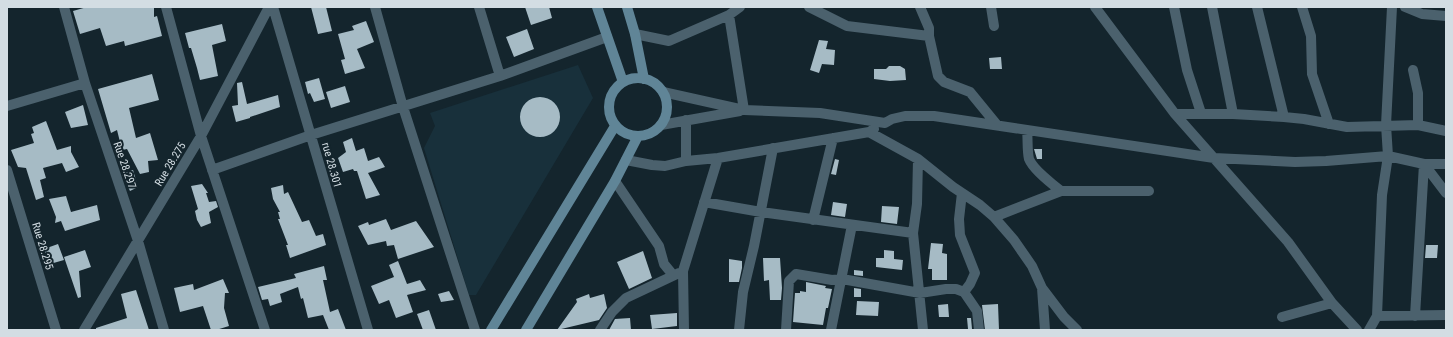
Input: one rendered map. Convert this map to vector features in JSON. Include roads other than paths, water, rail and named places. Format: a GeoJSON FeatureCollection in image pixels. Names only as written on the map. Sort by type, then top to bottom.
{"type":"FeatureCollection","features":[{"type":"Feature","properties":{"kind":"main road"},"geometry":{"type":"LineString","coordinates":[[597,7],[623,82]]}},
{"type":"Feature","properties":{"kind":"main road"},"geometry":{"type":"LineString","coordinates":[[627,7],[635,34],[644,78]]}},
{"type":"Feature","properties":{"kind":"main road"},"geometry":{"type":"LineString","coordinates":[[634,78],[644,78],[655,83],[663,92],[667,103],[666,115],[661,125],[654,132],[645,136],[624,133],[615,126],[609,114],[609,102],[614,90],[623,82],[634,78]]}},
{"type":"Feature","properties":{"kind":"main road"},"geometry":{"type":"LineString","coordinates":[[491,330],[615,126]]}},
{"type":"Feature","properties":{"kind":"main road"},"geometry":{"type":"LineString","coordinates":[[526,330],[615,181],[638,136]]}},
{"type":"Feature","properties":{"kind":"street","name":"Rue 28.297"},"geometry":{"type":"LineString","coordinates":[[64,7],[85,83],[138,240],[164,330]]}},
{"type":"Feature","properties":{"kind":"street"},"geometry":{"type":"LineString","coordinates":[[166,7],[201,136],[265,330]]}},
{"type":"Feature","properties":{"kind":"street","name":"Rue 28.275"},"geometry":{"type":"LineString","coordinates":[[84,330],[201,136],[269,7]]}},
{"type":"Feature","properties":{"kind":"street","name":"rue 28.301"},"geometry":{"type":"LineString","coordinates":[[273,7],[368,330]]}},
{"type":"Feature","properties":{"kind":"street"},"geometry":{"type":"LineString","coordinates":[[375,7],[403,107],[475,330]]}},
{"type":"Feature","properties":{"kind":"street"},"geometry":{"type":"LineString","coordinates":[[479,7],[500,76]]}},
{"type":"Feature","properties":{"kind":"street"},"geometry":{"type":"LineString","coordinates":[[635,34],[669,41],[729,15],[740,7]]}},
{"type":"Feature","properties":{"kind":"street"},"geometry":{"type":"LineString","coordinates":[[809,7],[846,26],[929,36]]}},
{"type":"Feature","properties":{"kind":"street"},"geometry":{"type":"LineString","coordinates":[[920,7],[929,28],[933,60],[940,79],[970,92],[997,125]]}},
{"type":"Feature","properties":{"kind":"street"},"geometry":{"type":"LineString","coordinates":[[991,7],[994,26]]}},
{"type":"Feature","properties":{"kind":"street"},"geometry":{"type":"LineString","coordinates":[[1095,7],[1175,114],[1288,242],[1332,303],[1357,330]]}},
{"type":"Feature","properties":{"kind":"street"},"geometry":{"type":"LineString","coordinates":[[1174,7],[1187,70],[1201,113]]}},
{"type":"Feature","properties":{"kind":"street"},"geometry":{"type":"LineString","coordinates":[[1212,7],[1233,114]]}},
{"type":"Feature","properties":{"kind":"street"},"geometry":{"type":"LineString","coordinates":[[1257,7],[1284,117]]}},
{"type":"Feature","properties":{"kind":"street"},"geometry":{"type":"LineString","coordinates":[[1302,7],[1311,36],[1312,74],[1329,124]]}},
{"type":"Feature","properties":{"kind":"street"},"geometry":{"type":"LineString","coordinates":[[1369,330],[1376,316],[1382,195],[1388,156],[1386,125],[1392,7]]}},
{"type":"Feature","properties":{"kind":"street"},"geometry":{"type":"LineString","coordinates":[[1405,7],[1422,14],[1446,16]]}},
{"type":"Feature","properties":{"kind":"street"},"geometry":{"type":"LineString","coordinates":[[729,15],[744,110]]}},
{"type":"Feature","properties":{"kind":"street"},"geometry":{"type":"LineString","coordinates":[[212,170],[311,135],[500,76],[607,38]]}},
{"type":"Feature","properties":{"kind":"street"},"geometry":{"type":"LineString","coordinates":[[1413,70],[1418,93],[1418,125]]}},
{"type":"Feature","properties":{"kind":"street"},"geometry":{"type":"LineString","coordinates":[[7,106],[85,83]]}},
{"type":"Feature","properties":{"kind":"street"},"geometry":{"type":"LineString","coordinates":[[663,92],[744,110],[820,113],[885,123]]}},
{"type":"Feature","properties":{"kind":"street"},"geometry":{"type":"LineString","coordinates":[[661,125],[744,110]]}},
{"type":"Feature","properties":{"kind":"street"},"geometry":{"type":"LineString","coordinates":[[1175,114],[1201,113],[1284,117],[1346,127],[1418,125],[1446,131]]}},
{"type":"Feature","properties":{"kind":"street"},"geometry":{"type":"LineString","coordinates":[[626,160],[652,166],[665,166],[686,161],[718,158],[868,132],[892,119],[905,116],[934,116],[1214,158],[1294,162],[1388,156],[1424,164],[1446,164]]}},
{"type":"Feature","properties":{"kind":"street"},"geometry":{"type":"LineString","coordinates":[[686,120],[686,161]]}},
{"type":"Feature","properties":{"kind":"street"},"geometry":{"type":"LineString","coordinates":[[1027,130],[1029,159],[1033,166],[1052,184],[1062,191]]}},
{"type":"Feature","properties":{"kind":"street"},"geometry":{"type":"LineString","coordinates":[[868,132],[918,159],[994,217],[1014,240],[1032,266],[1042,288],[1064,317],[1077,330]]}},
{"type":"Feature","properties":{"kind":"street"},"geometry":{"type":"LineString","coordinates":[[813,220],[832,138]]}},
{"type":"Feature","properties":{"kind":"street"},"geometry":{"type":"LineString","coordinates":[[739,330],[742,292],[754,246],[773,148]]}},
{"type":"Feature","properties":{"kind":"street"},"geometry":{"type":"LineString","coordinates":[[684,330],[682,290],[683,271],[718,158]]}},
{"type":"Feature","properties":{"kind":"street"},"geometry":{"type":"LineString","coordinates":[[918,159],[917,204],[913,234],[920,293],[922,330]]}},
{"type":"Feature","properties":{"kind":"street"},"geometry":{"type":"LineString","coordinates":[[1424,164],[1446,193]]}},
{"type":"Feature","properties":{"kind":"street"},"geometry":{"type":"LineString","coordinates":[[1416,316],[1424,164]]}},
{"type":"Feature","properties":{"kind":"street","name":"Rue 28.295"},"geometry":{"type":"LineString","coordinates":[[7,170],[56,330]]}},
{"type":"Feature","properties":{"kind":"street"},"geometry":{"type":"LineString","coordinates":[[615,181],[659,246],[664,264],[673,276]]}},
{"type":"Feature","properties":{"kind":"street"},"geometry":{"type":"LineString","coordinates":[[994,217],[1062,191],[1149,191]]}},
{"type":"Feature","properties":{"kind":"street"},"geometry":{"type":"LineString","coordinates":[[962,193],[959,219],[960,234],[975,273],[964,292]]}},
{"type":"Feature","properties":{"kind":"street"},"geometry":{"type":"LineString","coordinates":[[704,202],[813,220],[913,234]]}},
{"type":"Feature","properties":{"kind":"street"},"geometry":{"type":"LineString","coordinates":[[832,330],[852,225]]}},
{"type":"Feature","properties":{"kind":"street"},"geometry":{"type":"LineString","coordinates":[[600,330],[612,312],[626,298],[683,271]]}},
{"type":"Feature","properties":{"kind":"street"},"geometry":{"type":"LineString","coordinates":[[786,330],[789,281],[796,274],[832,280],[842,279],[920,293],[956,289],[964,292],[977,311],[979,330]]}},
{"type":"Feature","properties":{"kind":"street"},"geometry":{"type":"LineString","coordinates":[[1042,288],[1045,330]]}},
{"type":"Feature","properties":{"kind":"street"},"geometry":{"type":"LineString","coordinates":[[1282,317],[1332,303]]}},
{"type":"Feature","properties":{"kind":"street"},"geometry":{"type":"LineString","coordinates":[[1376,316],[1446,315]]}}]}
